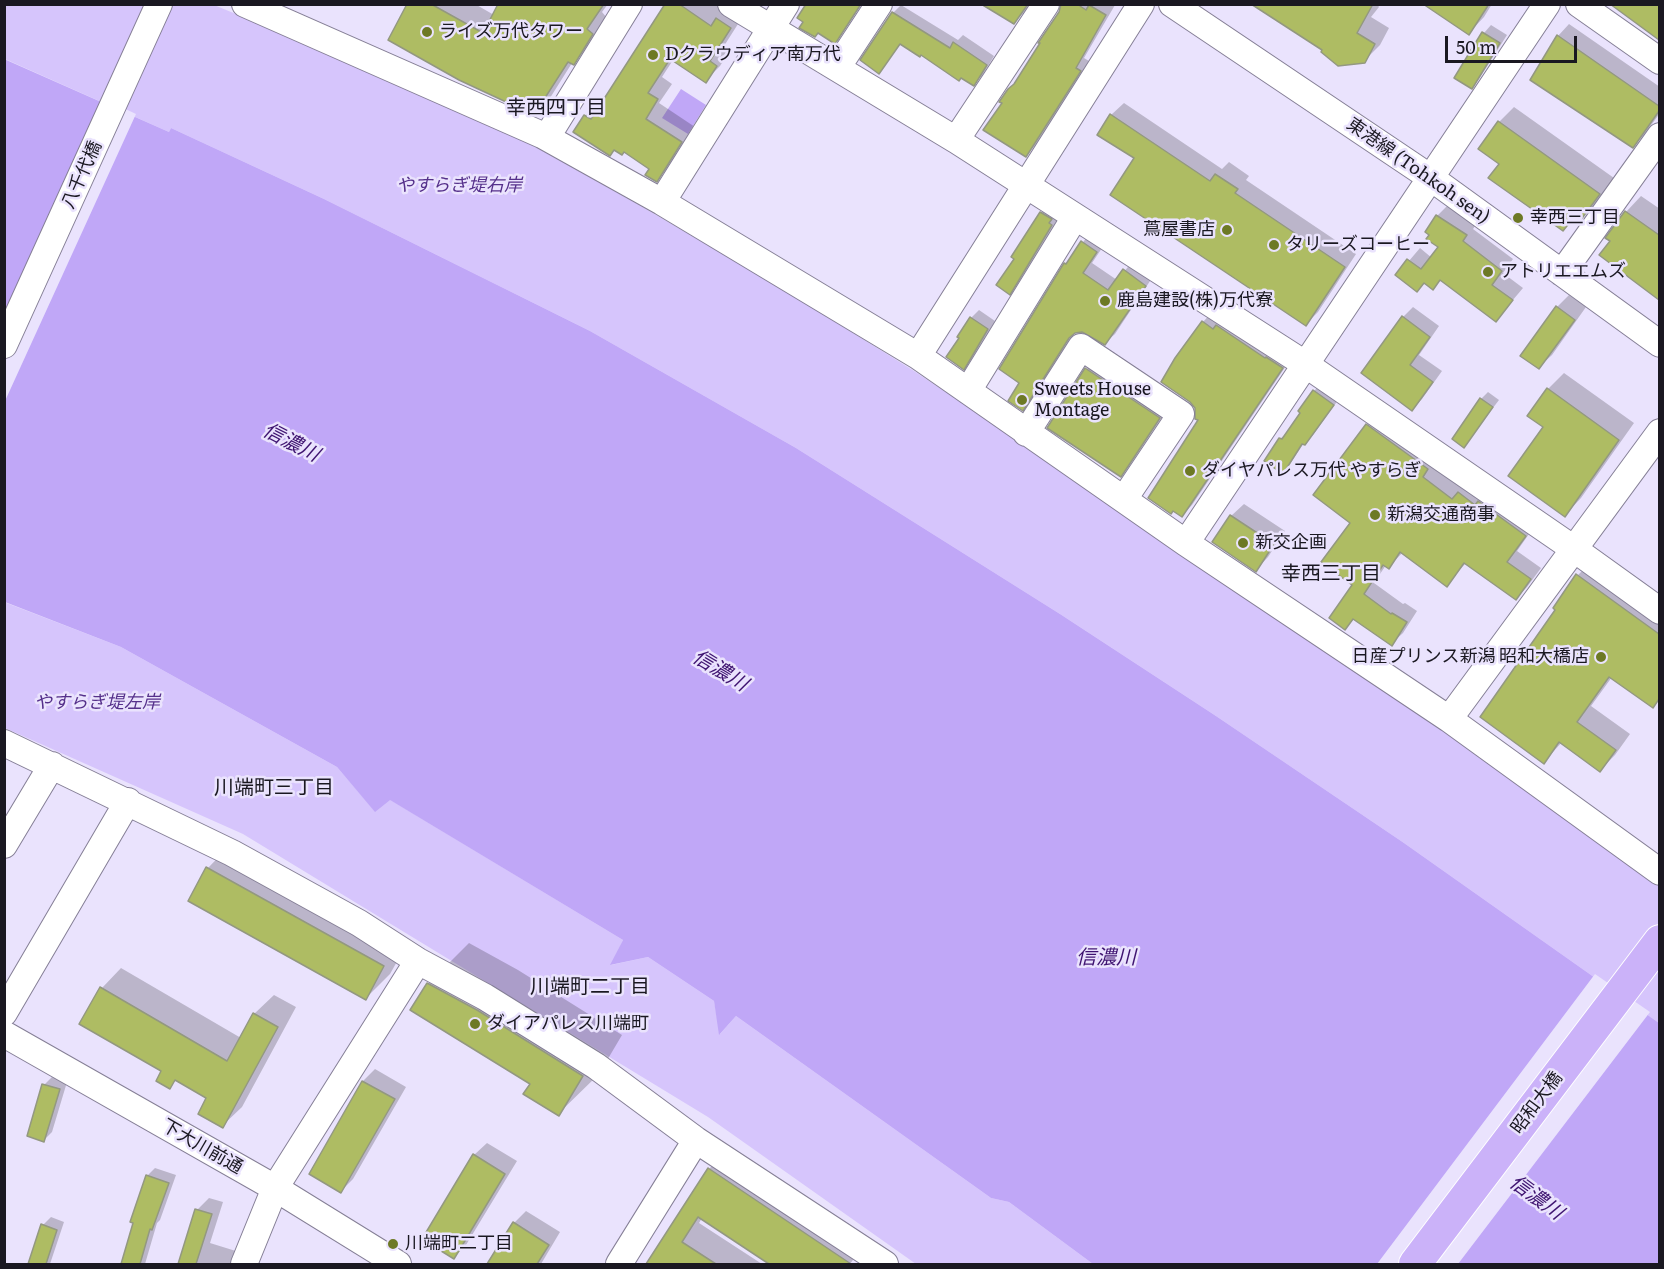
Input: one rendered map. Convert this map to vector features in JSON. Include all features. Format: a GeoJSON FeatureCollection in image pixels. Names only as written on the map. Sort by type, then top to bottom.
{"type":"FeatureCollection","features":[{"type":"Feature","properties":{"kind":"main road","name":"昭和大橋"},"geometry":{"type":"LineString","coordinates":[[1415,1264],[1659,941]]}},
{"type":"Feature","properties":{"kind":"street","name":"八千代橋"},"geometry":{"type":"LineString","coordinates":[[4,345],[159,4]]}},
{"type":"Feature","properties":{"kind":"street"},"geometry":{"type":"LineString","coordinates":[[245,4],[547,137],[662,202],[918,356],[1186,543],[1449,719],[1655,861]]}},
{"type":"Feature","properties":{"kind":"street"},"geometry":{"type":"LineString","coordinates":[[547,137],[629,4]]}},
{"type":"Feature","properties":{"kind":"street"},"geometry":{"type":"LineString","coordinates":[[731,4],[956,140],[1305,364],[1574,549],[1659,611]]}},
{"type":"Feature","properties":{"kind":"street"},"geometry":{"type":"LineString","coordinates":[[662,202],[786,4]]}},
{"type":"Feature","properties":{"kind":"street"},"geometry":{"type":"LineString","coordinates":[[837,68],[879,4]]}},
{"type":"Feature","properties":{"kind":"street"},"geometry":{"type":"LineString","coordinates":[[956,140],[1046,4]]}},
{"type":"Feature","properties":{"kind":"street"},"geometry":{"type":"LineString","coordinates":[[918,356],[1141,4]]}},
{"type":"Feature","properties":{"kind":"street","name":"東港線 (Tohkoh sen)"},"geometry":{"type":"LineString","coordinates":[[1172,4],[1431,178],[1659,344]]}},
{"type":"Feature","properties":{"kind":"street"},"geometry":{"type":"LineString","coordinates":[[1186,543],[1547,4]]}},
{"type":"Feature","properties":{"kind":"street"},"geometry":{"type":"LineString","coordinates":[[1579,4],[1659,61]]}},
{"type":"Feature","properties":{"kind":"street"},"geometry":{"type":"LineString","coordinates":[[1562,273],[1659,136]]}},
{"type":"Feature","properties":{"kind":"street"},"geometry":{"type":"LineString","coordinates":[[968,391],[1075,218]]}},
{"type":"Feature","properties":{"kind":"street"},"geometry":{"type":"LineString","coordinates":[[1026,433],[1081,347],[1181,414],[1124,499]]}},
{"type":"Feature","properties":{"kind":"street"},"geometry":{"type":"LineString","coordinates":[[1449,719],[1659,432]]}},
{"type":"Feature","properties":{"kind":"street"},"geometry":{"type":"LineString","coordinates":[[4,742],[232,853],[359,923],[418,961],[485,997],[596,1066],[696,1140],[885,1264]]}},
{"type":"Feature","properties":{"kind":"street"},"geometry":{"type":"LineString","coordinates":[[4,845],[52,765]]}},
{"type":"Feature","properties":{"kind":"street"},"geometry":{"type":"LineString","coordinates":[[4,1013],[128,801]]}},
{"type":"Feature","properties":{"kind":"street"},"geometry":{"type":"LineString","coordinates":[[244,1264],[275,1188],[418,961]]}},
{"type":"Feature","properties":{"kind":"street","name":"下大川前通"},"geometry":{"type":"LineString","coordinates":[[6,1042],[275,1188],[398,1264]]}},
{"type":"Feature","properties":{"kind":"street"},"geometry":{"type":"LineString","coordinates":[[619,1264],[696,1140]]}},
{"type":"Feature","properties":{"kind":"green space","name":"やすらぎ堤右岸"},"geometry":{"type":"Polygon","coordinates":[[[5,5],[214,5],[488,120],[784,290],[914,371],[1435,717],[1659,886],[1659,1023],[1404,843],[1216,716],[1060,614],[796,448],[590,331],[324,199],[171,128],[169,132],[5,59],[5,5]]]}},
{"type":"Feature","properties":{"kind":"green space","name":"やすらぎ堤左岸"},"geometry":{"type":"Polygon","coordinates":[[[4,602],[121,647],[337,767],[375,811],[389,799],[623,940],[611,965],[648,957],[714,1001],[720,1034],[736,1016],[991,1198],[1009,1202],[1093,1264],[916,1264],[708,1117],[243,834],[5,728],[4,602]]]}},
{"type":"Feature","properties":{"kind":"water","name":"信濃川"},"geometry":{"type":"Polygon","coordinates":[[[4,59],[169,132],[171,128],[324,199],[590,331],[796,448],[1060,614],[1216,716],[1404,843],[1659,1023],[1659,1264],[1093,1264],[1009,1202],[991,1198],[736,1016],[719,1035],[714,1001],[648,957],[610,965],[623,940],[390,800],[375,812],[337,767],[121,647],[5,602],[4,59]]]}},
{"type":"Feature","properties":{"kind":"water"},"geometry":{"type":"Polygon","coordinates":[[[681,89],[706,105],[688,134],[662,118],[681,89]]]}},
{"type":"Feature","properties":{"kind":"pier"},"geometry":{"type":"Polygon","coordinates":[[[102,98],[136,114],[5,401],[5,311],[102,98]]]}},
{"type":"Feature","properties":{"kind":"pier"},"geometry":{"type":"Polygon","coordinates":[[[1595,974],[1650,1012],[1458,1264],[1377,1264],[1595,974]]]}},
{"type":"Feature","properties":{"kind":"building"},"geometry":{"type":"Polygon","coordinates":[[[407,4],[431,4],[483,33],[498,4],[604,4],[587,29],[593,34],[574,65],[568,62],[534,115],[459,80],[388,40],[407,4]]]}},
{"type":"Feature","properties":{"kind":"building","name":"Dクラウディア南万代"},"geometry":{"type":"Polygon","coordinates":[[[665,4],[679,4],[711,26],[716,18],[731,28],[710,61],[717,66],[706,83],[670,59],[648,93],[658,99],[646,119],[682,142],[657,182],[645,175],[649,169],[624,152],[622,155],[614,150],[610,156],[573,132],[584,115],[591,119],[665,4]]]}},
{"type":"Feature","properties":{"kind":"building"},"geometry":{"type":"Polygon","coordinates":[[[806,4],[861,4],[835,44],[818,33],[815,37],[799,28],[803,22],[797,18],[806,4]]]}},
{"type":"Feature","properties":{"kind":"building"},"geometry":{"type":"Polygon","coordinates":[[[981,4],[1028,4],[1014,24],[981,4]]]}},
{"type":"Feature","properties":{"kind":"building"},"geometry":{"type":"Polygon","coordinates":[[[1061,4],[1077,4],[1086,10],[1089,5],[1106,15],[1076,68],[1081,71],[1026,157],[983,130],[1002,103],[999,102],[1014,84],[1040,43],[1038,43],[1059,12],[1061,4]]]}},
{"type":"Feature","properties":{"kind":"building"},"geometry":{"type":"Polygon","coordinates":[[[1251,4],[1373,4],[1357,33],[1375,44],[1365,63],[1338,66],[1321,52],[1322,50],[1251,4]]]}},
{"type":"Feature","properties":{"kind":"building"},"geometry":{"type":"Polygon","coordinates":[[[1423,4],[1489,4],[1469,35],[1423,4]]]}},
{"type":"Feature","properties":{"kind":"building"},"geometry":{"type":"Polygon","coordinates":[[[1610,4],[1659,4],[1659,40],[1610,4]]]}},
{"type":"Feature","properties":{"kind":"building"},"geometry":{"type":"Polygon","coordinates":[[[892,12],[950,48],[953,42],[987,65],[974,86],[961,78],[959,81],[921,55],[920,57],[900,44],[879,74],[860,60],[892,12]]]}},
{"type":"Feature","properties":{"kind":"building"},"geometry":{"type":"Polygon","coordinates":[[[1482,32],[1500,43],[1472,89],[1454,78],[1482,32]]]}},
{"type":"Feature","properties":{"kind":"building"},"geometry":{"type":"Polygon","coordinates":[[[1557,35],[1659,106],[1659,111],[1633,148],[1530,80],[1557,35]]]}},
{"type":"Feature","properties":{"kind":"building","name":"蔦屋書店"},"geometry":{"type":"Polygon","coordinates":[[[1110,114],[1210,181],[1215,174],[1238,189],[1235,193],[1345,267],[1306,326],[1110,195],[1134,158],[1097,135],[1110,114]]]}},
{"type":"Feature","properties":{"kind":"building"},"geometry":{"type":"Polygon","coordinates":[[[1498,121],[1600,194],[1580,221],[1574,217],[1563,231],[1488,178],[1499,164],[1478,149],[1498,121]]]}},
{"type":"Feature","properties":{"kind":"building"},"geometry":{"type":"Polygon","coordinates":[[[1625,211],[1659,235],[1659,300],[1599,255],[1610,241],[1605,238],[1625,211]]]}},
{"type":"Feature","properties":{"kind":"building"},"geometry":{"type":"Polygon","coordinates":[[[1040,212],[1052,219],[1049,223],[1052,225],[1010,295],[996,285],[1014,259],[1011,257],[1040,212]]]}},
{"type":"Feature","properties":{"kind":"building"},"geometry":{"type":"Polygon","coordinates":[[[1436,215],[1467,235],[1463,241],[1502,271],[1492,285],[1513,300],[1496,322],[1440,280],[1433,290],[1424,283],[1417,292],[1395,275],[1407,259],[1421,269],[1438,247],[1426,239],[1429,235],[1425,232],[1436,215]]]}},
{"type":"Feature","properties":{"kind":"building"},"geometry":{"type":"Polygon","coordinates":[[[1081,241],[1097,252],[1083,273],[1108,290],[1123,269],[1146,286],[1105,345],[1082,332],[1075,333],[1069,338],[1023,411],[1008,401],[1019,383],[999,369],[1064,263],[1066,264],[1081,241]]]}},
{"type":"Feature","properties":{"kind":"building"},"geometry":{"type":"Polygon","coordinates":[[[1556,306],[1575,320],[1539,369],[1520,356],[1556,306]]]}},
{"type":"Feature","properties":{"kind":"building"},"geometry":{"type":"Polygon","coordinates":[[[1402,316],[1430,337],[1410,365],[1433,382],[1412,411],[1361,373],[1402,316]]]}},
{"type":"Feature","properties":{"kind":"building"},"geometry":{"type":"Polygon","coordinates":[[[970,317],[988,329],[964,370],[946,357],[970,317]]]}},
{"type":"Feature","properties":{"kind":"building"},"geometry":{"type":"Polygon","coordinates":[[[1202,321],[1213,329],[1216,325],[1283,368],[1182,517],[1173,511],[1171,514],[1148,498],[1198,420],[1195,419],[1195,408],[1190,402],[1161,382],[1202,321]]]}},
{"type":"Feature","properties":{"kind":"building"},"geometry":{"type":"Polygon","coordinates":[[[1085,368],[1160,418],[1121,477],[1047,428],[1085,368]]]}},
{"type":"Feature","properties":{"kind":"building"},"geometry":{"type":"Polygon","coordinates":[[[1547,388],[1619,440],[1565,517],[1508,476],[1543,427],[1527,416],[1547,388]]]}},
{"type":"Feature","properties":{"kind":"building"},"geometry":{"type":"Polygon","coordinates":[[[1313,390],[1334,405],[1305,445],[1302,444],[1283,474],[1264,461],[1300,413],[1298,411],[1313,390]]]}},
{"type":"Feature","properties":{"kind":"building"},"geometry":{"type":"Polygon","coordinates":[[[1480,398],[1493,407],[1464,448],[1452,439],[1480,398]]]}},
{"type":"Feature","properties":{"kind":"building"},"geometry":{"type":"Polygon","coordinates":[[[1366,424],[1428,469],[1423,477],[1452,499],[1458,492],[1475,505],[1478,501],[1526,536],[1507,562],[1531,579],[1516,600],[1464,563],[1447,587],[1400,552],[1389,569],[1383,565],[1364,594],[1391,614],[1407,622],[1392,646],[1353,619],[1345,630],[1329,618],[1352,585],[1321,562],[1350,523],[1313,495],[1366,424]]]}},
{"type":"Feature","properties":{"kind":"building","name":"新交企画"},"geometry":{"type":"Polygon","coordinates":[[[1230,515],[1274,544],[1256,572],[1212,542],[1230,515]]]}},
{"type":"Feature","properties":{"kind":"building"},"geometry":{"type":"Polygon","coordinates":[[[1576,574],[1659,634],[1659,699],[1653,708],[1609,677],[1577,722],[1616,750],[1600,772],[1559,742],[1544,764],[1480,717],[1555,610],[1553,608],[1576,574]]]}},
{"type":"Feature","properties":{"kind":"building"},"geometry":{"type":"Polygon","coordinates":[[[206,867],[384,966],[366,1000],[188,901],[206,867]]]}},
{"type":"Feature","properties":{"kind":"building","name":"ダイアパレス川端町"},"geometry":{"type":"Polygon","coordinates":[[[427,983],[477,1010],[583,1076],[559,1116],[523,1094],[530,1084],[410,1010],[427,983]]]}},
{"type":"Feature","properties":{"kind":"building"},"geometry":{"type":"Polygon","coordinates":[[[100,987],[227,1061],[253,1013],[278,1027],[223,1128],[198,1114],[206,1098],[175,1080],[170,1089],[156,1081],[161,1071],[79,1024],[100,987]]]}},
{"type":"Feature","properties":{"kind":"building"},"geometry":{"type":"Polygon","coordinates":[[[362,1081],[395,1099],[341,1193],[309,1174],[362,1081]]]}},
{"type":"Feature","properties":{"kind":"building"},"geometry":{"type":"Polygon","coordinates":[[[42,1084],[60,1089],[44,1142],[27,1136],[42,1084]]]}},
{"type":"Feature","properties":{"kind":"building"},"geometry":{"type":"Polygon","coordinates":[[[473,1154],[505,1174],[454,1259],[422,1239],[473,1154]]]}},
{"type":"Feature","properties":{"kind":"building"},"geometry":{"type":"Polygon","coordinates":[[[708,1168],[851,1264],[769,1264],[698,1217],[682,1242],[716,1264],[646,1264],[708,1168]]]}},
{"type":"Feature","properties":{"kind":"building"},"geometry":{"type":"Polygon","coordinates":[[[146,1175],[169,1183],[152,1230],[150,1229],[140,1264],[121,1264],[133,1223],[130,1222],[146,1175]]]}},
{"type":"Feature","properties":{"kind":"building"},"geometry":{"type":"Polygon","coordinates":[[[195,1209],[212,1214],[196,1264],[178,1264],[195,1209]]]}},
{"type":"Feature","properties":{"kind":"building"},"geometry":{"type":"Polygon","coordinates":[[[513,1222],[549,1245],[537,1264],[487,1264],[513,1222]]]}},
{"type":"Feature","properties":{"kind":"building"},"geometry":{"type":"Polygon","coordinates":[[[41,1224],[57,1230],[46,1264],[28,1264],[41,1224]]]}},
{"type":"Feature","properties":{"kind":"place","name":"ライズ万代タワー"},"geometry":{"type":"Point","coordinates":[427,32]}},
{"type":"Feature","properties":{"kind":"place","name":"Dクラウディア南万代"},"geometry":{"type":"Point","coordinates":[653,55]}},
{"type":"Feature","properties":{"kind":"place","name":"幸西三丁目"},"geometry":{"type":"Point","coordinates":[1518,218]}},
{"type":"Feature","properties":{"kind":"place","name":"蔦屋書店"},"geometry":{"type":"Point","coordinates":[1227,230]}},
{"type":"Feature","properties":{"kind":"place","name":"タリーズコーヒー"},"geometry":{"type":"Point","coordinates":[1274,245]}},
{"type":"Feature","properties":{"kind":"place","name":"アトリエエムズ"},"geometry":{"type":"Point","coordinates":[1488,272]}},
{"type":"Feature","properties":{"kind":"place","name":"鹿島建設(株)万代寮"},"geometry":{"type":"Point","coordinates":[1105,301]}},
{"type":"Feature","properties":{"kind":"place","name":"Sweets House Montage"},"geometry":{"type":"Point","coordinates":[1022,400]}},
{"type":"Feature","properties":{"kind":"place","name":"ダイヤパレス万代 やすらぎ"},"geometry":{"type":"Point","coordinates":[1190,471]}},
{"type":"Feature","properties":{"kind":"place","name":"新潟交通商事"},"geometry":{"type":"Point","coordinates":[1375,515]}},
{"type":"Feature","properties":{"kind":"place","name":"新交企画"},"geometry":{"type":"Point","coordinates":[1243,543]}},
{"type":"Feature","properties":{"kind":"place","name":"日産プリンス新潟 昭和大橋店"},"geometry":{"type":"Point","coordinates":[1601,657]}},
{"type":"Feature","properties":{"kind":"place","name":"ダイアパレス川端町"},"geometry":{"type":"Point","coordinates":[475,1024]}},
{"type":"Feature","properties":{"kind":"place","name":"川端町二丁目"},"geometry":{"type":"Point","coordinates":[393,1244]}},
{"type":"Feature","properties":{"kind":"district","name":"幸西四丁目"},"geometry":{"type":"Point","coordinates":[556,108]}},
{"type":"Feature","properties":{"kind":"district","name":"幸西三丁目"},"geometry":{"type":"Point","coordinates":[1331,574]}},
{"type":"Feature","properties":{"kind":"district","name":"川端町三丁目"},"geometry":{"type":"Point","coordinates":[274,788]}},
{"type":"Feature","properties":{"kind":"district","name":"川端町二丁目"},"geometry":{"type":"Point","coordinates":[590,987]}}]}
